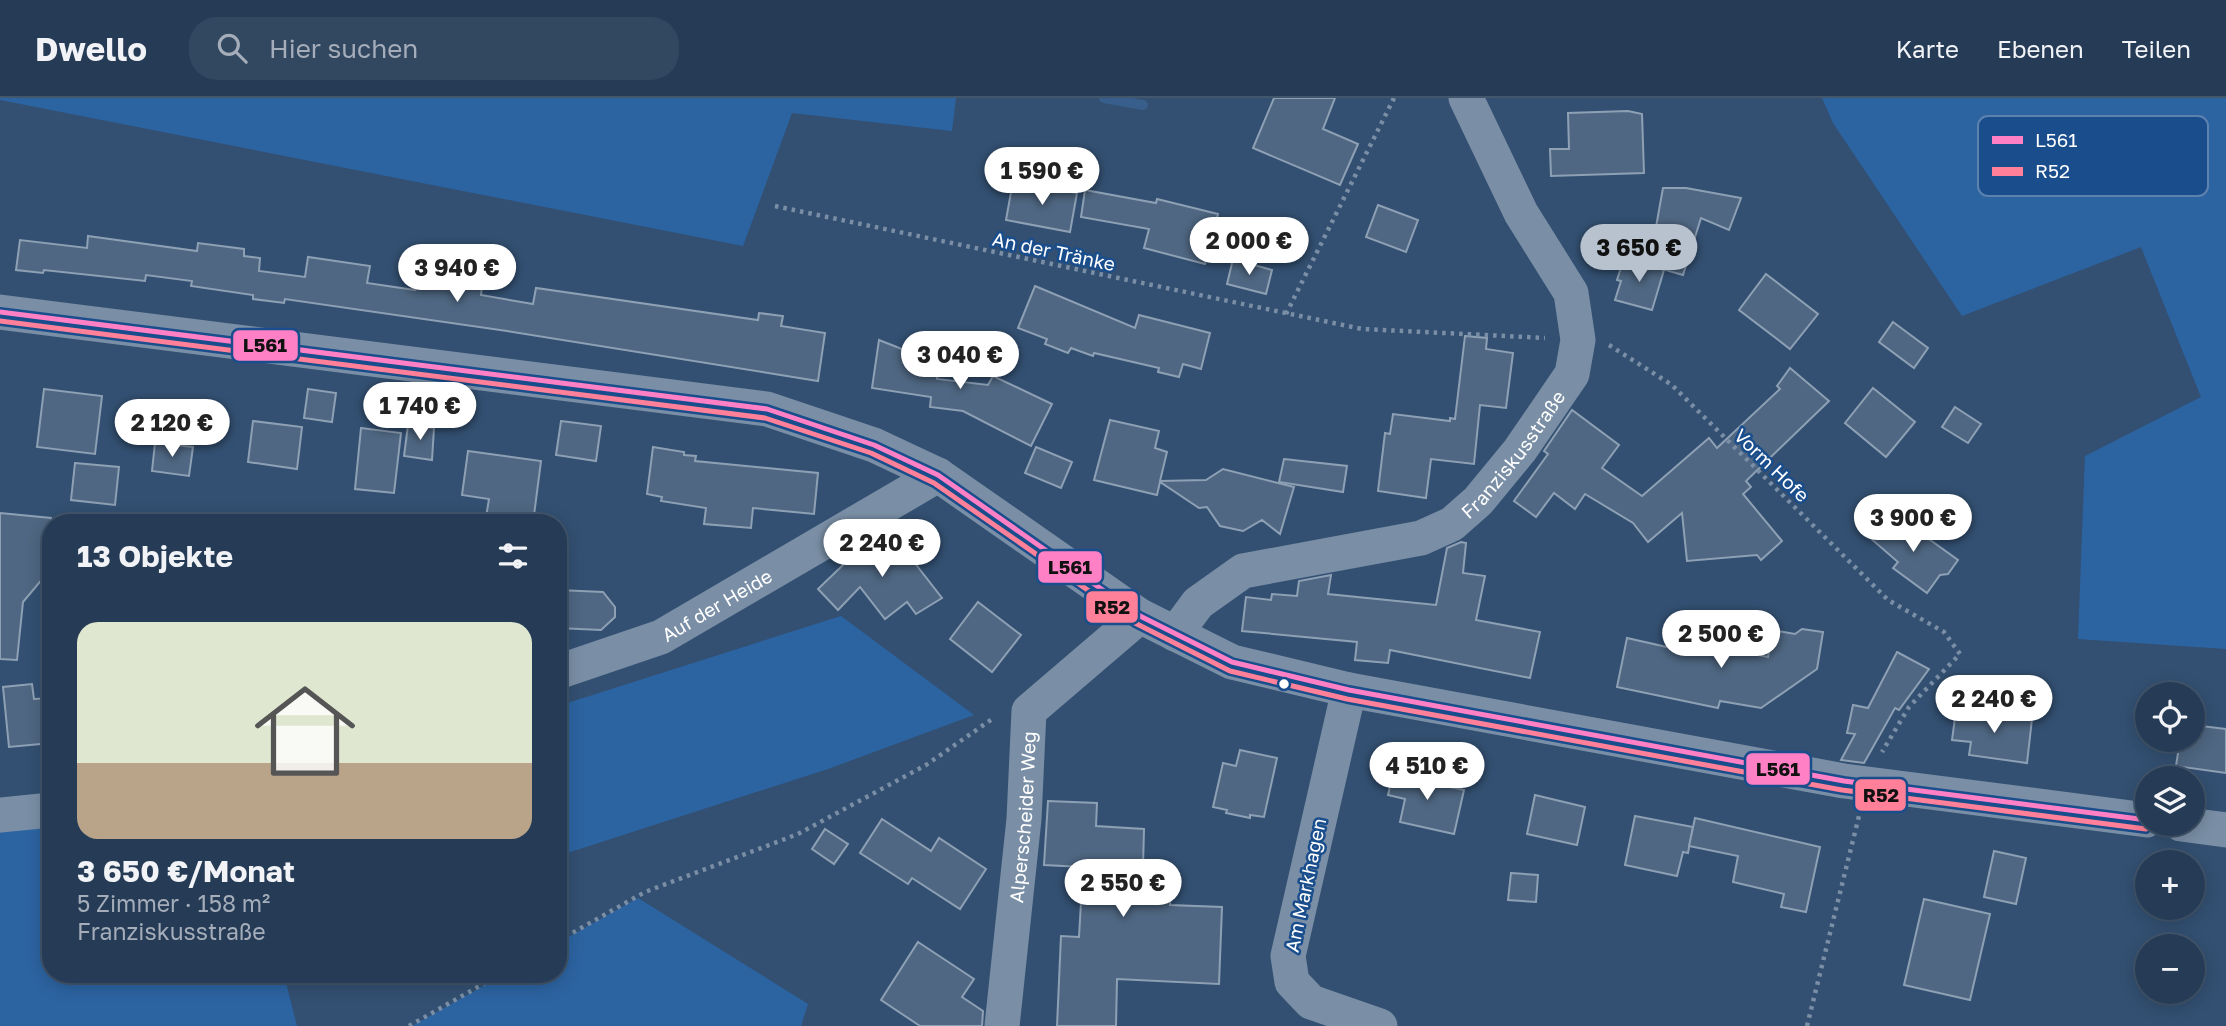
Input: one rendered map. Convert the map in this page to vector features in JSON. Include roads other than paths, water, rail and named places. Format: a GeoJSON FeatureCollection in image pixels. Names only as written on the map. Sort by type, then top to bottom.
{"type":"FeatureCollection","features":[{"type":"Feature","properties":{"kind":"street","name":"Franziskusstraße"},"geometry":{"type":"LineString","coordinates":[[1175,634],[1198,603],[1243,571],[1421,538],[1452,524],[1478,501],[1520,450],[1572,374],[1578,340],[1571,293],[1521,213],[1466,98]]}},
{"type":"Feature","properties":{"kind":"street"},"geometry":{"type":"LineString","coordinates":[[0,312],[768,409],[874,445],[938,475],[1140,616],[1232,662],[1349,690],[1855,783],[2135,818]]}},
{"type":"Feature","properties":{"kind":"street","name":"Auf der Heide"},"geometry":{"type":"LineString","coordinates":[[567,670],[661,636],[938,475]]}},
{"type":"Feature","properties":{"kind":"street","name":"Alperscheider Weg"},"geometry":{"type":"LineString","coordinates":[[1002,1026],[1024,820],[1029,711],[1140,616]]}},
{"type":"Feature","properties":{"kind":"street","name":"Am Markhagen"},"geometry":{"type":"LineString","coordinates":[[1349,690],[1287,956],[1292,982],[1311,1002],[1380,1026]]}},
{"type":"Feature","properties":{"kind":"street"},"geometry":{"type":"LineString","coordinates":[[0,815],[42,811]]}},
{"type":"Feature","properties":{"kind":"street"},"geometry":{"type":"LineString","coordinates":[[2205,827],[2226,830]]}},
{"type":"Feature","properties":{"kind":"waterway"},"geometry":{"type":"LineString","coordinates":[[1104,98],[1143,105]]}}]}
